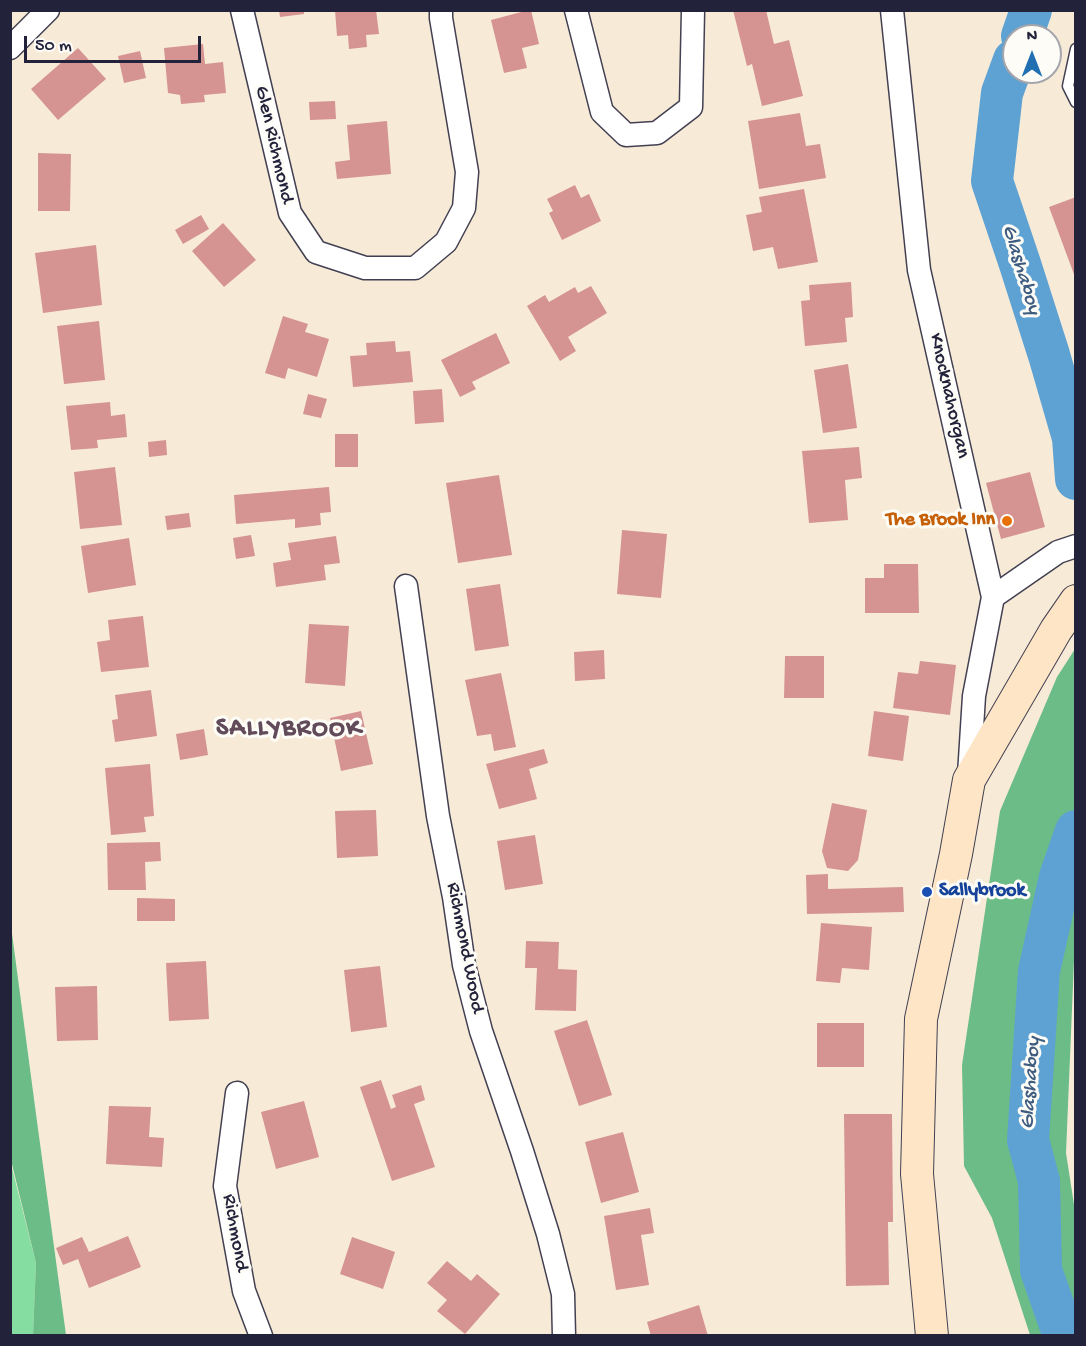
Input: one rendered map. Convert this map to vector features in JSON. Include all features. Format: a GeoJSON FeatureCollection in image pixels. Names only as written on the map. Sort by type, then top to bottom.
{"type":"FeatureCollection","features":[{"type":"Feature","properties":{"kind":"main road"},"geometry":{"type":"LineString","coordinates":[[932,1335],[917,1174],[921,1019],[956,854],[969,780],[1056,630],[1076,601]]}},
{"type":"Feature","properties":{"kind":"street"},"geometry":{"type":"LineString","coordinates":[[10,48],[48,10]]}},
{"type":"Feature","properties":{"kind":"street","name":"Glen Richmond"},"geometry":{"type":"LineString","coordinates":[[242,10],[290,213],[316,252],[365,268],[415,268],[446,242],[464,208],[467,172],[441,10]]}},
{"type":"Feature","properties":{"kind":"street"},"geometry":{"type":"LineString","coordinates":[[576,10],[602,112],[626,135],[657,133],[691,107],[693,10]]}},
{"type":"Feature","properties":{"kind":"street","name":"Knocknahorgan"},"geometry":{"type":"LineString","coordinates":[[892,10],[920,270],[993,597],[974,696],[969,780]]}},
{"type":"Feature","properties":{"kind":"street"},"geometry":{"type":"LineString","coordinates":[[993,597],[1066,549]]}},
{"type":"Feature","properties":{"kind":"street","name":"Richmond Wood"},"geometry":{"type":"LineString","coordinates":[[406,586],[438,816],[454,897],[464,965],[481,1031],[548,1234],[563,1294],[564,1335]]}},
{"type":"Feature","properties":{"kind":"street","name":"Richmond"},"geometry":{"type":"LineString","coordinates":[[237,1093],[225,1186],[244,1291],[261,1335]]}},
{"type":"Feature","properties":{"kind":"lane"},"geometry":{"type":"LineString","coordinates":[[1076,48],[1068,86],[1076,102]]}},
{"type":"Feature","properties":{"kind":"green space"},"geometry":{"type":"Polygon","coordinates":[[[1075,649],[1076,913],[1066,1153],[1075,1211],[1075,1335],[1030,1335],[992,1218],[964,1166],[962,1065],[1000,811],[1057,677],[1075,649]]]}},
{"type":"Feature","properties":{"kind":"green space"},"geometry":{"type":"Polygon","coordinates":[[[11,926],[66,1335],[33,1335],[36,1263],[11,1160],[11,926]]]}},
{"type":"Feature","properties":{"kind":"green space"},"geometry":{"type":"Polygon","coordinates":[[[10,1160],[36,1263],[33,1335],[11,1335],[10,1160]]]}},
{"type":"Feature","properties":{"kind":"building"},"geometry":{"type":"Polygon","coordinates":[[[279,10],[304,10],[304,14],[280,17],[279,10]]]}},
{"type":"Feature","properties":{"kind":"building"},"geometry":{"type":"Polygon","coordinates":[[[335,10],[376,10],[379,34],[366,35],[367,47],[349,49],[348,35],[337,36],[335,10]]]}},
{"type":"Feature","properties":{"kind":"building"},"geometry":{"type":"Polygon","coordinates":[[[531,10],[539,44],[522,48],[527,68],[504,73],[491,20],[531,10]]]}},
{"type":"Feature","properties":{"kind":"building"},"geometry":{"type":"Polygon","coordinates":[[[733,10],[766,10],[774,44],[789,40],[803,96],[762,106],[752,64],[747,66],[733,10]]]}},
{"type":"Feature","properties":{"kind":"building"},"geometry":{"type":"Polygon","coordinates":[[[203,44],[205,64],[223,62],[226,93],[204,95],[205,102],[181,104],[180,95],[168,93],[164,48],[203,44]]]}},
{"type":"Feature","properties":{"kind":"building"},"geometry":{"type":"Polygon","coordinates":[[[78,48],[106,79],[58,120],[31,89],[78,48]]]}},
{"type":"Feature","properties":{"kind":"building"},"geometry":{"type":"Polygon","coordinates":[[[140,51],[146,78],[124,83],[118,56],[140,51]]]}},
{"type":"Feature","properties":{"kind":"building"},"geometry":{"type":"Polygon","coordinates":[[[335,101],[336,119],[310,120],[309,102],[335,101]]]}},
{"type":"Feature","properties":{"kind":"building"},"geometry":{"type":"Polygon","coordinates":[[[800,113],[806,146],[820,144],[826,178],[759,189],[748,121],[800,113]]]}},
{"type":"Feature","properties":{"kind":"building"},"geometry":{"type":"Polygon","coordinates":[[[387,121],[391,174],[337,179],[335,162],[350,160],[347,125],[387,121]]]}},
{"type":"Feature","properties":{"kind":"building"},"geometry":{"type":"Polygon","coordinates":[[[38,153],[71,154],[70,211],[38,211],[38,153]]]}},
{"type":"Feature","properties":{"kind":"building"},"geometry":{"type":"Polygon","coordinates":[[[575,185],[581,198],[589,194],[601,221],[562,240],[549,213],[553,211],[547,199],[575,185]]]}},
{"type":"Feature","properties":{"kind":"building"},"geometry":{"type":"Polygon","coordinates":[[[804,189],[818,262],[778,269],[773,247],[753,251],[746,215],[762,212],[759,197],[804,189]]]}},
{"type":"Feature","properties":{"kind":"building"},"geometry":{"type":"Polygon","coordinates":[[[1076,197],[1076,277],[1075,277],[1049,207],[1076,197]]]}},
{"type":"Feature","properties":{"kind":"building"},"geometry":{"type":"Polygon","coordinates":[[[201,215],[209,229],[183,244],[175,230],[201,215]]]}},
{"type":"Feature","properties":{"kind":"building"},"geometry":{"type":"Polygon","coordinates":[[[223,223],[256,260],[224,287],[192,251],[223,223]]]}},
{"type":"Feature","properties":{"kind":"building"},"geometry":{"type":"Polygon","coordinates":[[[96,245],[102,305],[43,313],[35,253],[96,245]]]}},
{"type":"Feature","properties":{"kind":"building"},"geometry":{"type":"Polygon","coordinates":[[[851,282],[853,317],[845,318],[847,342],[805,346],[801,301],[810,300],[809,285],[851,282]]]}},
{"type":"Feature","properties":{"kind":"building"},"geometry":{"type":"Polygon","coordinates":[[[591,286],[607,313],[568,337],[576,351],[560,361],[527,306],[545,295],[549,302],[575,287],[578,293],[591,286]]]}},
{"type":"Feature","properties":{"kind":"building"},"geometry":{"type":"Polygon","coordinates":[[[283,316],[308,324],[305,332],[329,339],[317,377],[288,368],[285,379],[265,373],[283,316]]]}},
{"type":"Feature","properties":{"kind":"building"},"geometry":{"type":"Polygon","coordinates":[[[99,321],[105,380],[64,384],[57,326],[99,321]]]}},
{"type":"Feature","properties":{"kind":"building"},"geometry":{"type":"Polygon","coordinates":[[[496,333],[510,363],[472,382],[476,389],[460,397],[441,360],[496,333]]]}},
{"type":"Feature","properties":{"kind":"building"},"geometry":{"type":"Polygon","coordinates":[[[395,341],[396,352],[410,351],[413,382],[353,387],[350,356],[367,355],[366,343],[395,341]]]}},
{"type":"Feature","properties":{"kind":"building"},"geometry":{"type":"Polygon","coordinates":[[[848,364],[857,428],[823,433],[814,370],[848,364]]]}},
{"type":"Feature","properties":{"kind":"building"},"geometry":{"type":"Polygon","coordinates":[[[442,389],[444,422],[415,424],[413,391],[442,389]]]}},
{"type":"Feature","properties":{"kind":"building"},"geometry":{"type":"Polygon","coordinates":[[[308,394],[327,399],[321,418],[303,414],[308,394]]]}},
{"type":"Feature","properties":{"kind":"building"},"geometry":{"type":"Polygon","coordinates":[[[110,402],[111,416],[125,414],[127,437],[97,440],[98,448],[71,450],[66,406],[110,402]]]}},
{"type":"Feature","properties":{"kind":"building"},"geometry":{"type":"Polygon","coordinates":[[[335,434],[358,434],[358,467],[335,467],[335,434]]]}},
{"type":"Feature","properties":{"kind":"building"},"geometry":{"type":"Polygon","coordinates":[[[166,440],[167,455],[149,457],[148,442],[166,440]]]}},
{"type":"Feature","properties":{"kind":"building"},"geometry":{"type":"Polygon","coordinates":[[[859,447],[862,478],[845,480],[848,520],[809,523],[802,451],[859,447]]]}},
{"type":"Feature","properties":{"kind":"building"},"geometry":{"type":"Polygon","coordinates":[[[115,467],[122,525],[80,529],[74,472],[115,467]]]}},
{"type":"Feature","properties":{"kind":"building"},"geometry":{"type":"Polygon","coordinates":[[[1030,472],[1045,527],[1001,539],[986,483],[1030,472]]]}},
{"type":"Feature","properties":{"kind":"building"},"geometry":{"type":"Polygon","coordinates":[[[499,475],[512,555],[458,563],[446,483],[499,475]]]}},
{"type":"Feature","properties":{"kind":"building"},"geometry":{"type":"Polygon","coordinates":[[[329,487],[331,512],[320,513],[321,525],[295,528],[295,519],[236,524],[234,495],[329,487]]]}},
{"type":"Feature","properties":{"kind":"building"},"geometry":{"type":"Polygon","coordinates":[[[189,513],[191,527],[167,530],[165,516],[189,513]]]}},
{"type":"Feature","properties":{"kind":"building"},"geometry":{"type":"Polygon","coordinates":[[[622,530],[667,534],[661,598],[617,594],[622,530]]]}},
{"type":"Feature","properties":{"kind":"building"},"geometry":{"type":"Polygon","coordinates":[[[251,535],[255,556],[236,559],[233,538],[251,535]]]}},
{"type":"Feature","properties":{"kind":"building"},"geometry":{"type":"Polygon","coordinates":[[[336,536],[340,563],[324,565],[326,580],[276,587],[273,563],[291,560],[288,543],[336,536]]]}},
{"type":"Feature","properties":{"kind":"building"},"geometry":{"type":"Polygon","coordinates":[[[129,538],[136,585],[88,593],[81,546],[129,538]]]}},
{"type":"Feature","properties":{"kind":"building"},"geometry":{"type":"Polygon","coordinates":[[[884,564],[918,564],[919,613],[865,613],[865,578],[884,578],[884,564]]]}},
{"type":"Feature","properties":{"kind":"building"},"geometry":{"type":"Polygon","coordinates":[[[500,584],[509,646],[475,651],[466,589],[500,584]]]}},
{"type":"Feature","properties":{"kind":"building"},"geometry":{"type":"Polygon","coordinates":[[[143,616],[149,667],[101,672],[97,642],[110,640],[108,620],[143,616]]]}},
{"type":"Feature","properties":{"kind":"building"},"geometry":{"type":"Polygon","coordinates":[[[309,624],[349,626],[345,686],[305,683],[309,624]]]}},
{"type":"Feature","properties":{"kind":"building"},"geometry":{"type":"Polygon","coordinates":[[[604,650],[605,679],[575,681],[574,652],[604,650]]]}},
{"type":"Feature","properties":{"kind":"building"},"geometry":{"type":"Polygon","coordinates":[[[785,656],[824,656],[824,698],[784,698],[785,656]]]}},
{"type":"Feature","properties":{"kind":"building"},"geometry":{"type":"Polygon","coordinates":[[[920,661],[956,665],[950,715],[893,708],[898,672],[918,674],[920,661]]]}},
{"type":"Feature","properties":{"kind":"building"},"geometry":{"type":"Polygon","coordinates":[[[501,673],[516,747],[494,751],[491,734],[477,736],[465,680],[501,673]]]}},
{"type":"Feature","properties":{"kind":"building"},"geometry":{"type":"Polygon","coordinates":[[[151,690],[157,736],[115,742],[112,720],[118,719],[115,695],[151,690]]]}},
{"type":"Feature","properties":{"kind":"building"},"geometry":{"type":"Polygon","coordinates":[[[361,711],[373,764],[341,771],[330,718],[361,711]]]}},
{"type":"Feature","properties":{"kind":"building"},"geometry":{"type":"Polygon","coordinates":[[[874,711],[909,716],[903,761],[868,756],[874,711]]]}},
{"type":"Feature","properties":{"kind":"building"},"geometry":{"type":"Polygon","coordinates":[[[204,729],[208,755],[180,760],[176,734],[204,729]]]}},
{"type":"Feature","properties":{"kind":"building"},"geometry":{"type":"Polygon","coordinates":[[[544,749],[548,763],[529,769],[537,799],[499,809],[486,764],[544,749]]]}},
{"type":"Feature","properties":{"kind":"building"},"geometry":{"type":"Polygon","coordinates":[[[150,764],[154,816],[144,817],[146,832],[111,835],[105,768],[150,764]]]}},
{"type":"Feature","properties":{"kind":"building"},"geometry":{"type":"Polygon","coordinates":[[[832,803],[867,810],[858,860],[848,871],[827,868],[822,851],[832,803]]]}},
{"type":"Feature","properties":{"kind":"building"},"geometry":{"type":"Polygon","coordinates":[[[376,810],[378,856],[337,858],[335,811],[376,810]]]}},
{"type":"Feature","properties":{"kind":"building"},"geometry":{"type":"Polygon","coordinates":[[[535,835],[543,884],[505,890],[497,841],[535,835]]]}},
{"type":"Feature","properties":{"kind":"building"},"geometry":{"type":"Polygon","coordinates":[[[160,842],[161,861],[145,862],[146,890],[108,890],[107,843],[160,842]]]}},
{"type":"Feature","properties":{"kind":"building"},"geometry":{"type":"Polygon","coordinates":[[[828,874],[828,889],[903,887],[904,912],[807,914],[806,875],[828,874]]]}},
{"type":"Feature","properties":{"kind":"building"},"geometry":{"type":"Polygon","coordinates":[[[137,898],[175,899],[175,921],[137,921],[137,898]]]}},
{"type":"Feature","properties":{"kind":"building"},"geometry":{"type":"Polygon","coordinates":[[[821,923],[872,927],[869,970],[842,968],[840,983],[816,981],[821,923]]]}},
{"type":"Feature","properties":{"kind":"building"},"geometry":{"type":"Polygon","coordinates":[[[526,941],[559,942],[558,969],[577,970],[576,1011],[535,1010],[537,968],[525,968],[526,941]]]}},
{"type":"Feature","properties":{"kind":"building"},"geometry":{"type":"Polygon","coordinates":[[[206,961],[209,1019],[169,1021],[166,963],[206,961]]]}},
{"type":"Feature","properties":{"kind":"building"},"geometry":{"type":"Polygon","coordinates":[[[380,966],[387,1027],[351,1032],[344,970],[380,966]]]}},
{"type":"Feature","properties":{"kind":"building"},"geometry":{"type":"Polygon","coordinates":[[[97,986],[98,1040],[57,1041],[55,987],[97,986]]]}},
{"type":"Feature","properties":{"kind":"building"},"geometry":{"type":"Polygon","coordinates":[[[587,1020],[612,1095],[579,1106],[554,1031],[587,1020]]]}},
{"type":"Feature","properties":{"kind":"building"},"geometry":{"type":"Polygon","coordinates":[[[817,1023],[864,1023],[864,1067],[817,1067],[817,1023]]]}},
{"type":"Feature","properties":{"kind":"building"},"geometry":{"type":"Polygon","coordinates":[[[381,1080],[391,1109],[396,1107],[392,1095],[421,1085],[425,1100],[414,1104],[435,1167],[392,1181],[360,1087],[381,1080]]]}},
{"type":"Feature","properties":{"kind":"building"},"geometry":{"type":"Polygon","coordinates":[[[304,1101],[319,1157],[276,1169],[261,1112],[304,1101]]]}},
{"type":"Feature","properties":{"kind":"building"},"geometry":{"type":"Polygon","coordinates":[[[109,1106],[151,1107],[149,1137],[164,1138],[162,1167],[106,1164],[109,1106]]]}},
{"type":"Feature","properties":{"kind":"building"},"geometry":{"type":"Polygon","coordinates":[[[844,1114],[892,1114],[893,1222],[888,1222],[889,1285],[846,1286],[844,1114]]]}},
{"type":"Feature","properties":{"kind":"building"},"geometry":{"type":"Polygon","coordinates":[[[623,1132],[639,1192],[601,1203],[585,1142],[623,1132]]]}},
{"type":"Feature","properties":{"kind":"building"},"geometry":{"type":"Polygon","coordinates":[[[650,1208],[654,1233],[641,1235],[649,1285],[616,1290],[604,1216],[650,1208]]]}},
{"type":"Feature","properties":{"kind":"building"},"geometry":{"type":"Polygon","coordinates":[[[128,1236],[141,1267],[89,1288],[78,1259],[63,1265],[56,1248],[82,1237],[89,1252],[128,1236]]]}},
{"type":"Feature","properties":{"kind":"building"},"geometry":{"type":"Polygon","coordinates":[[[352,1237],[395,1252],[383,1289],[340,1274],[352,1237]]]}},
{"type":"Feature","properties":{"kind":"building"},"geometry":{"type":"Polygon","coordinates":[[[447,1261],[471,1281],[477,1274],[500,1294],[465,1334],[437,1311],[447,1300],[427,1283],[447,1261]]]}},
{"type":"Feature","properties":{"kind":"building"},"geometry":{"type":"Polygon","coordinates":[[[699,1305],[708,1336],[651,1336],[647,1322],[699,1305]]]}},
{"type":"Feature","properties":{"kind":"waterway","name":"Glashaboy"},"geometry":{"type":"LineString","coordinates":[[1026,24],[1031,10]]}},
{"type":"Feature","properties":{"kind":"waterway","name":"Glashaboy"},"geometry":{"type":"LineString","coordinates":[[1005,84],[1002,93],[992,181],[1049,355],[1073,438],[1076,479]]}},
{"type":"Feature","properties":{"kind":"waterway","name":"Glashaboy"},"geometry":{"type":"LineString","coordinates":[[1064,1336],[1041,1270],[1039,1181],[1028,1140],[1039,971],[1060,877],[1076,831]]}},
{"type":"Feature","properties":{"kind":"place","name":"The Brook Inn"},"geometry":{"type":"Point","coordinates":[1007,521]}},
{"type":"Feature","properties":{"kind":"place","name":"Sallybrook"},"geometry":{"type":"Point","coordinates":[927,892]}},
{"type":"Feature","properties":{"kind":"district","name":"SALLYBROOK"},"geometry":{"type":"Point","coordinates":[289,730]}}]}
